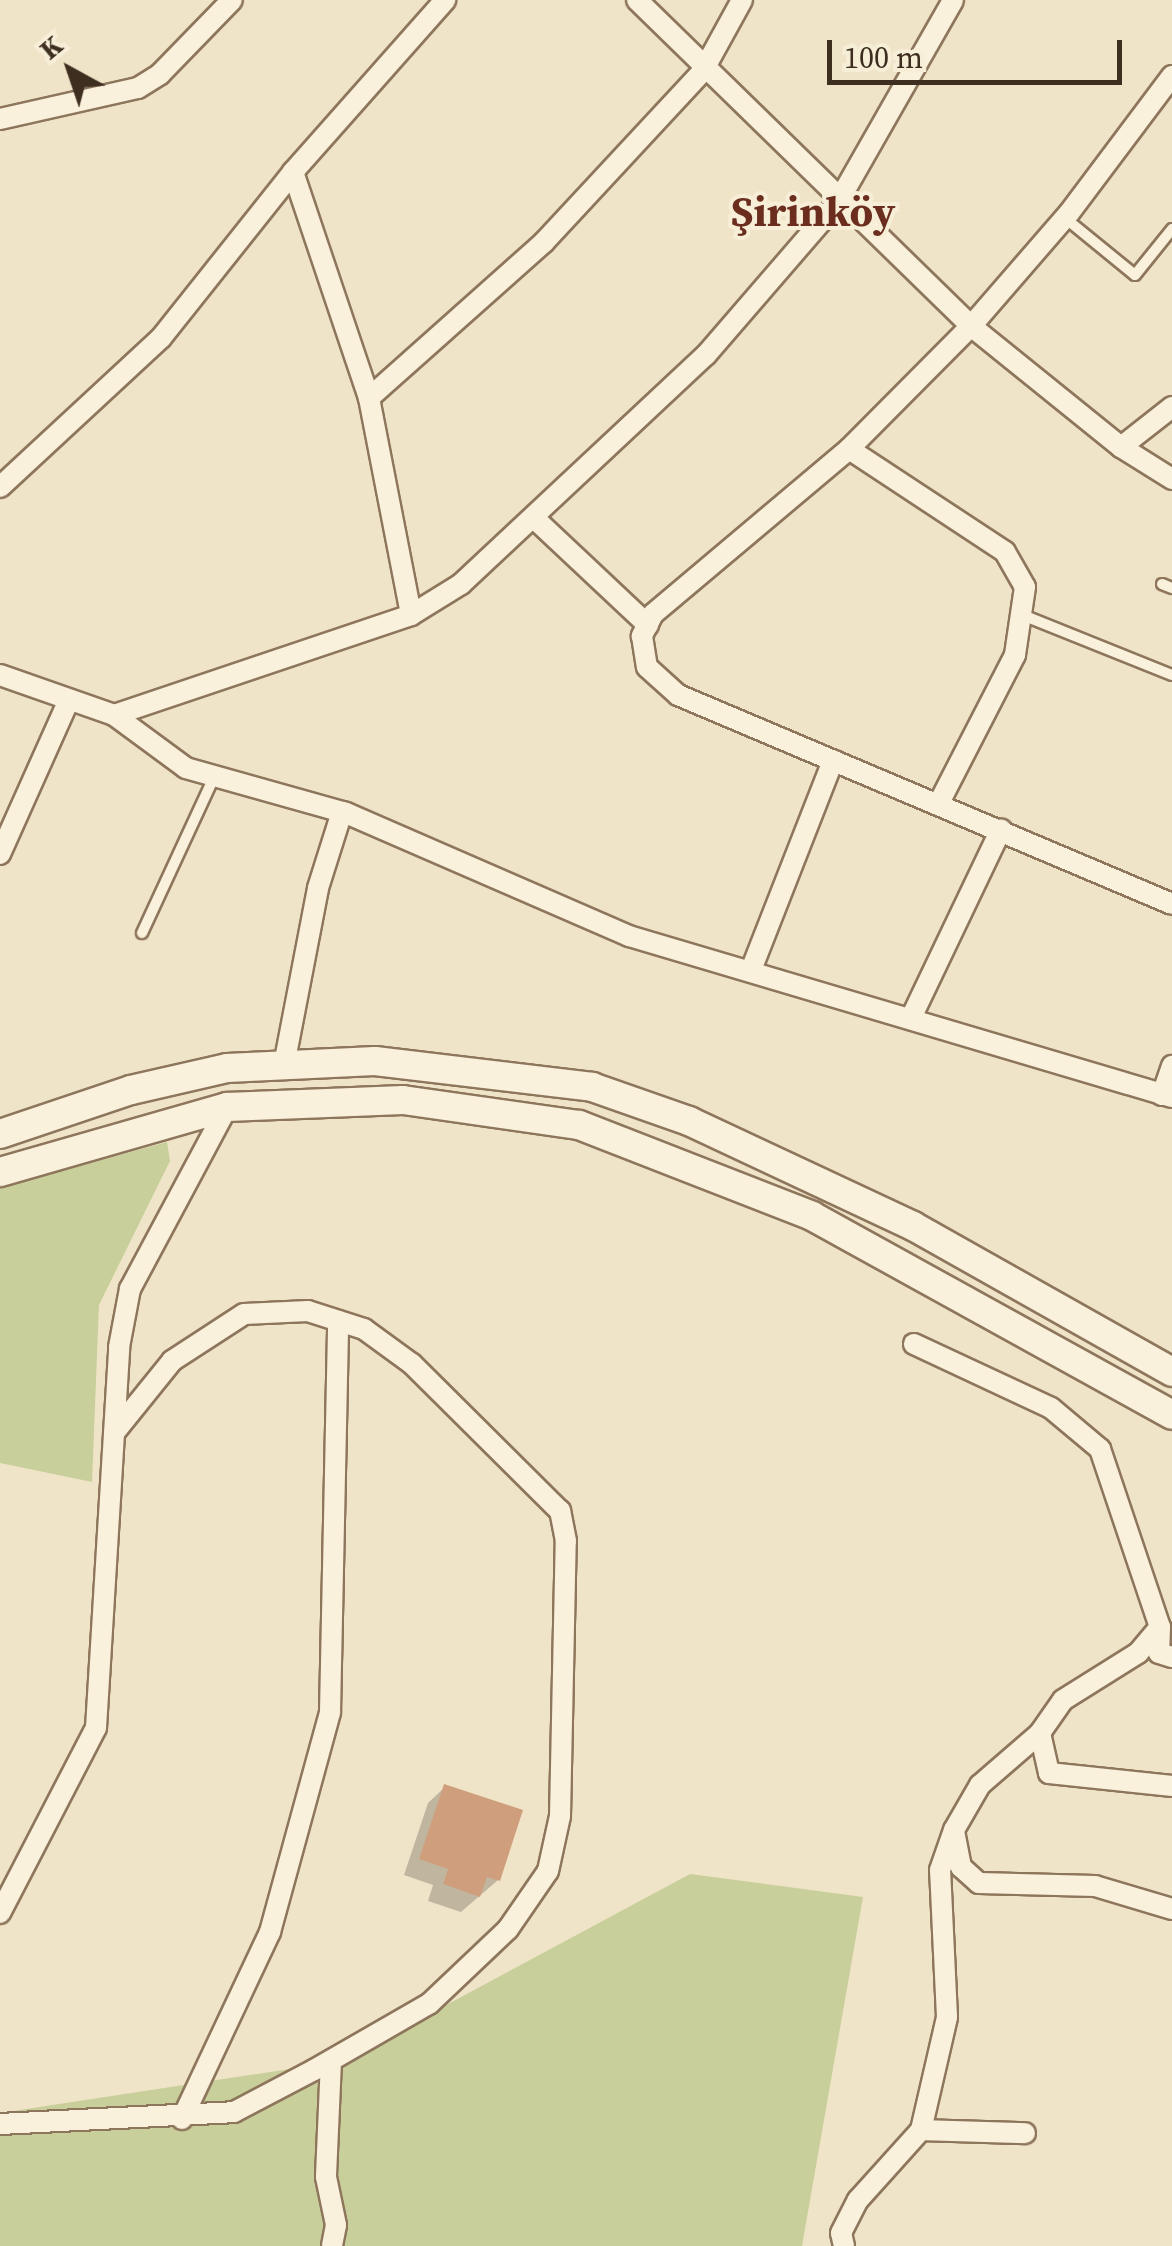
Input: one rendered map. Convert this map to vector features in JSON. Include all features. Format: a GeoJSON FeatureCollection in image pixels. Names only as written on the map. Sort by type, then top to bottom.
{"type":"FeatureCollection","features":[{"type":"Feature","properties":{"kind":"main road"},"geometry":{"type":"LineString","coordinates":[[0,1134],[131,1090],[227,1068],[374,1061],[592,1087],[689,1121],[913,1226],[1172,1372]]}},
{"type":"Feature","properties":{"kind":"main road"},"geometry":{"type":"LineString","coordinates":[[0,1172],[228,1108],[403,1100],[579,1125],[812,1216],[1172,1414]]}},
{"type":"Feature","properties":{"kind":"street"},"geometry":{"type":"LineString","coordinates":[[0,119],[138,88],[232,0]]}},
{"type":"Feature","properties":{"kind":"street"},"geometry":{"type":"LineString","coordinates":[[0,487],[161,338],[293,172],[444,0]]}},
{"type":"Feature","properties":{"kind":"street"},"geometry":{"type":"LineString","coordinates":[[637,0],[703,71],[971,326],[1121,447],[1172,479]]}},
{"type":"Feature","properties":{"kind":"street"},"geometry":{"type":"LineString","coordinates":[[369,398],[544,242],[703,71],[742,0]]}},
{"type":"Feature","properties":{"kind":"street"},"geometry":{"type":"LineString","coordinates":[[114,716],[411,614],[460,584],[535,519],[706,356],[838,202],[954,0]]}},
{"type":"Feature","properties":{"kind":"street"},"geometry":{"type":"LineString","coordinates":[[1172,76],[1065,218],[971,326],[849,448],[648,625],[642,636],[647,667],[678,695],[940,802],[1172,904]]}},
{"type":"Feature","properties":{"kind":"street"},"geometry":{"type":"LineString","coordinates":[[293,172],[369,398],[411,614]]}},
{"type":"Feature","properties":{"kind":"street"},"geometry":{"type":"LineString","coordinates":[[1121,447],[1172,407]]}},
{"type":"Feature","properties":{"kind":"street"},"geometry":{"type":"LineString","coordinates":[[849,448],[1004,552],[1025,588],[1016,655],[940,802]]}},
{"type":"Feature","properties":{"kind":"street"},"geometry":{"type":"LineString","coordinates":[[535,519],[648,625]]}},
{"type":"Feature","properties":{"kind":"street"},"geometry":{"type":"LineString","coordinates":[[0,675],[114,716],[186,768],[342,812],[629,936],[1167,1096],[1172,1066]]}},
{"type":"Feature","properties":{"kind":"street"},"geometry":{"type":"LineString","coordinates":[[0,854],[69,700]]}},
{"type":"Feature","properties":{"kind":"street"},"geometry":{"type":"LineString","coordinates":[[750,970],[833,761]]}},
{"type":"Feature","properties":{"kind":"street"},"geometry":{"type":"LineString","coordinates":[[284,1066],[318,888],[342,812]]}},
{"type":"Feature","properties":{"kind":"street"},"geometry":{"type":"LineString","coordinates":[[911,1018],[1001,830]]}},
{"type":"Feature","properties":{"kind":"street"},"geometry":{"type":"LineString","coordinates":[[0,1913],[96,1728],[119,1347],[130,1289],[228,1108]]}},
{"type":"Feature","properties":{"kind":"street"},"geometry":{"type":"LineString","coordinates":[[0,2124],[182,2119],[234,2112],[332,2060],[429,2004],[508,1929],[548,1871],[560,1816],[566,1541],[560,1511],[412,1364],[364,1329],[308,1311],[244,1314],[172,1361],[114,1433]]}},
{"type":"Feature","properties":{"kind":"street"},"geometry":{"type":"LineString","coordinates":[[182,2119],[270,1932],[330,1712],[338,1321]]}},
{"type":"Feature","properties":{"kind":"street"},"geometry":{"type":"LineString","coordinates":[[914,1344],[1051,1408],[1100,1449],[1166,1624],[1158,1653],[1172,1657]]}},
{"type":"Feature","properties":{"kind":"street"},"geometry":{"type":"LineString","coordinates":[[844,2246],[841,2232],[858,2200],[921,2130],[948,2017],[940,1870],[954,1830],[980,1785],[1040,1733],[1063,1700],[1138,1652],[1166,1624]]}},
{"type":"Feature","properties":{"kind":"street"},"geometry":{"type":"LineString","coordinates":[[1040,1733],[1050,1773],[1172,1786]]}},
{"type":"Feature","properties":{"kind":"street"},"geometry":{"type":"LineString","coordinates":[[954,1830],[961,1867],[980,1883],[1095,1886],[1172,1909]]}},
{"type":"Feature","properties":{"kind":"street"},"geometry":{"type":"LineString","coordinates":[[332,2060],[326,2176],[336,2225],[332,2246]]}},
{"type":"Feature","properties":{"kind":"street"},"geometry":{"type":"LineString","coordinates":[[921,2130],[1025,2133]]}},
{"type":"Feature","properties":{"kind":"lane"},"geometry":{"type":"LineString","coordinates":[[1065,218],[1135,275],[1172,229]]}},
{"type":"Feature","properties":{"kind":"lane"},"geometry":{"type":"LineString","coordinates":[[1024,616],[1172,675]]}},
{"type":"Feature","properties":{"kind":"lane"},"geometry":{"type":"LineString","coordinates":[[142,932],[214,776]]}},
{"type":"Feature","properties":{"kind":"green space"},"geometry":{"type":"Polygon","coordinates":[[[167,1142],[170,1161],[99,1305],[92,1482],[0,1463],[0,1188],[167,1142]]]}},
{"type":"Feature","properties":{"kind":"green space"},"geometry":{"type":"Polygon","coordinates":[[[690,1874],[863,1897],[802,2246],[0,2246],[0,2113],[342,2061],[690,1874]]]}},
{"type":"Feature","properties":{"kind":"building"},"geometry":{"type":"Polygon","coordinates":[[[444,1784],[523,1810],[500,1881],[487,1877],[480,1897],[443,1884],[448,1869],[419,1859],[444,1784]]]}},
{"type":"Feature","properties":{"kind":"district","name":"Şirinköy"},"geometry":{"type":"Point","coordinates":[813,211]}}]}
